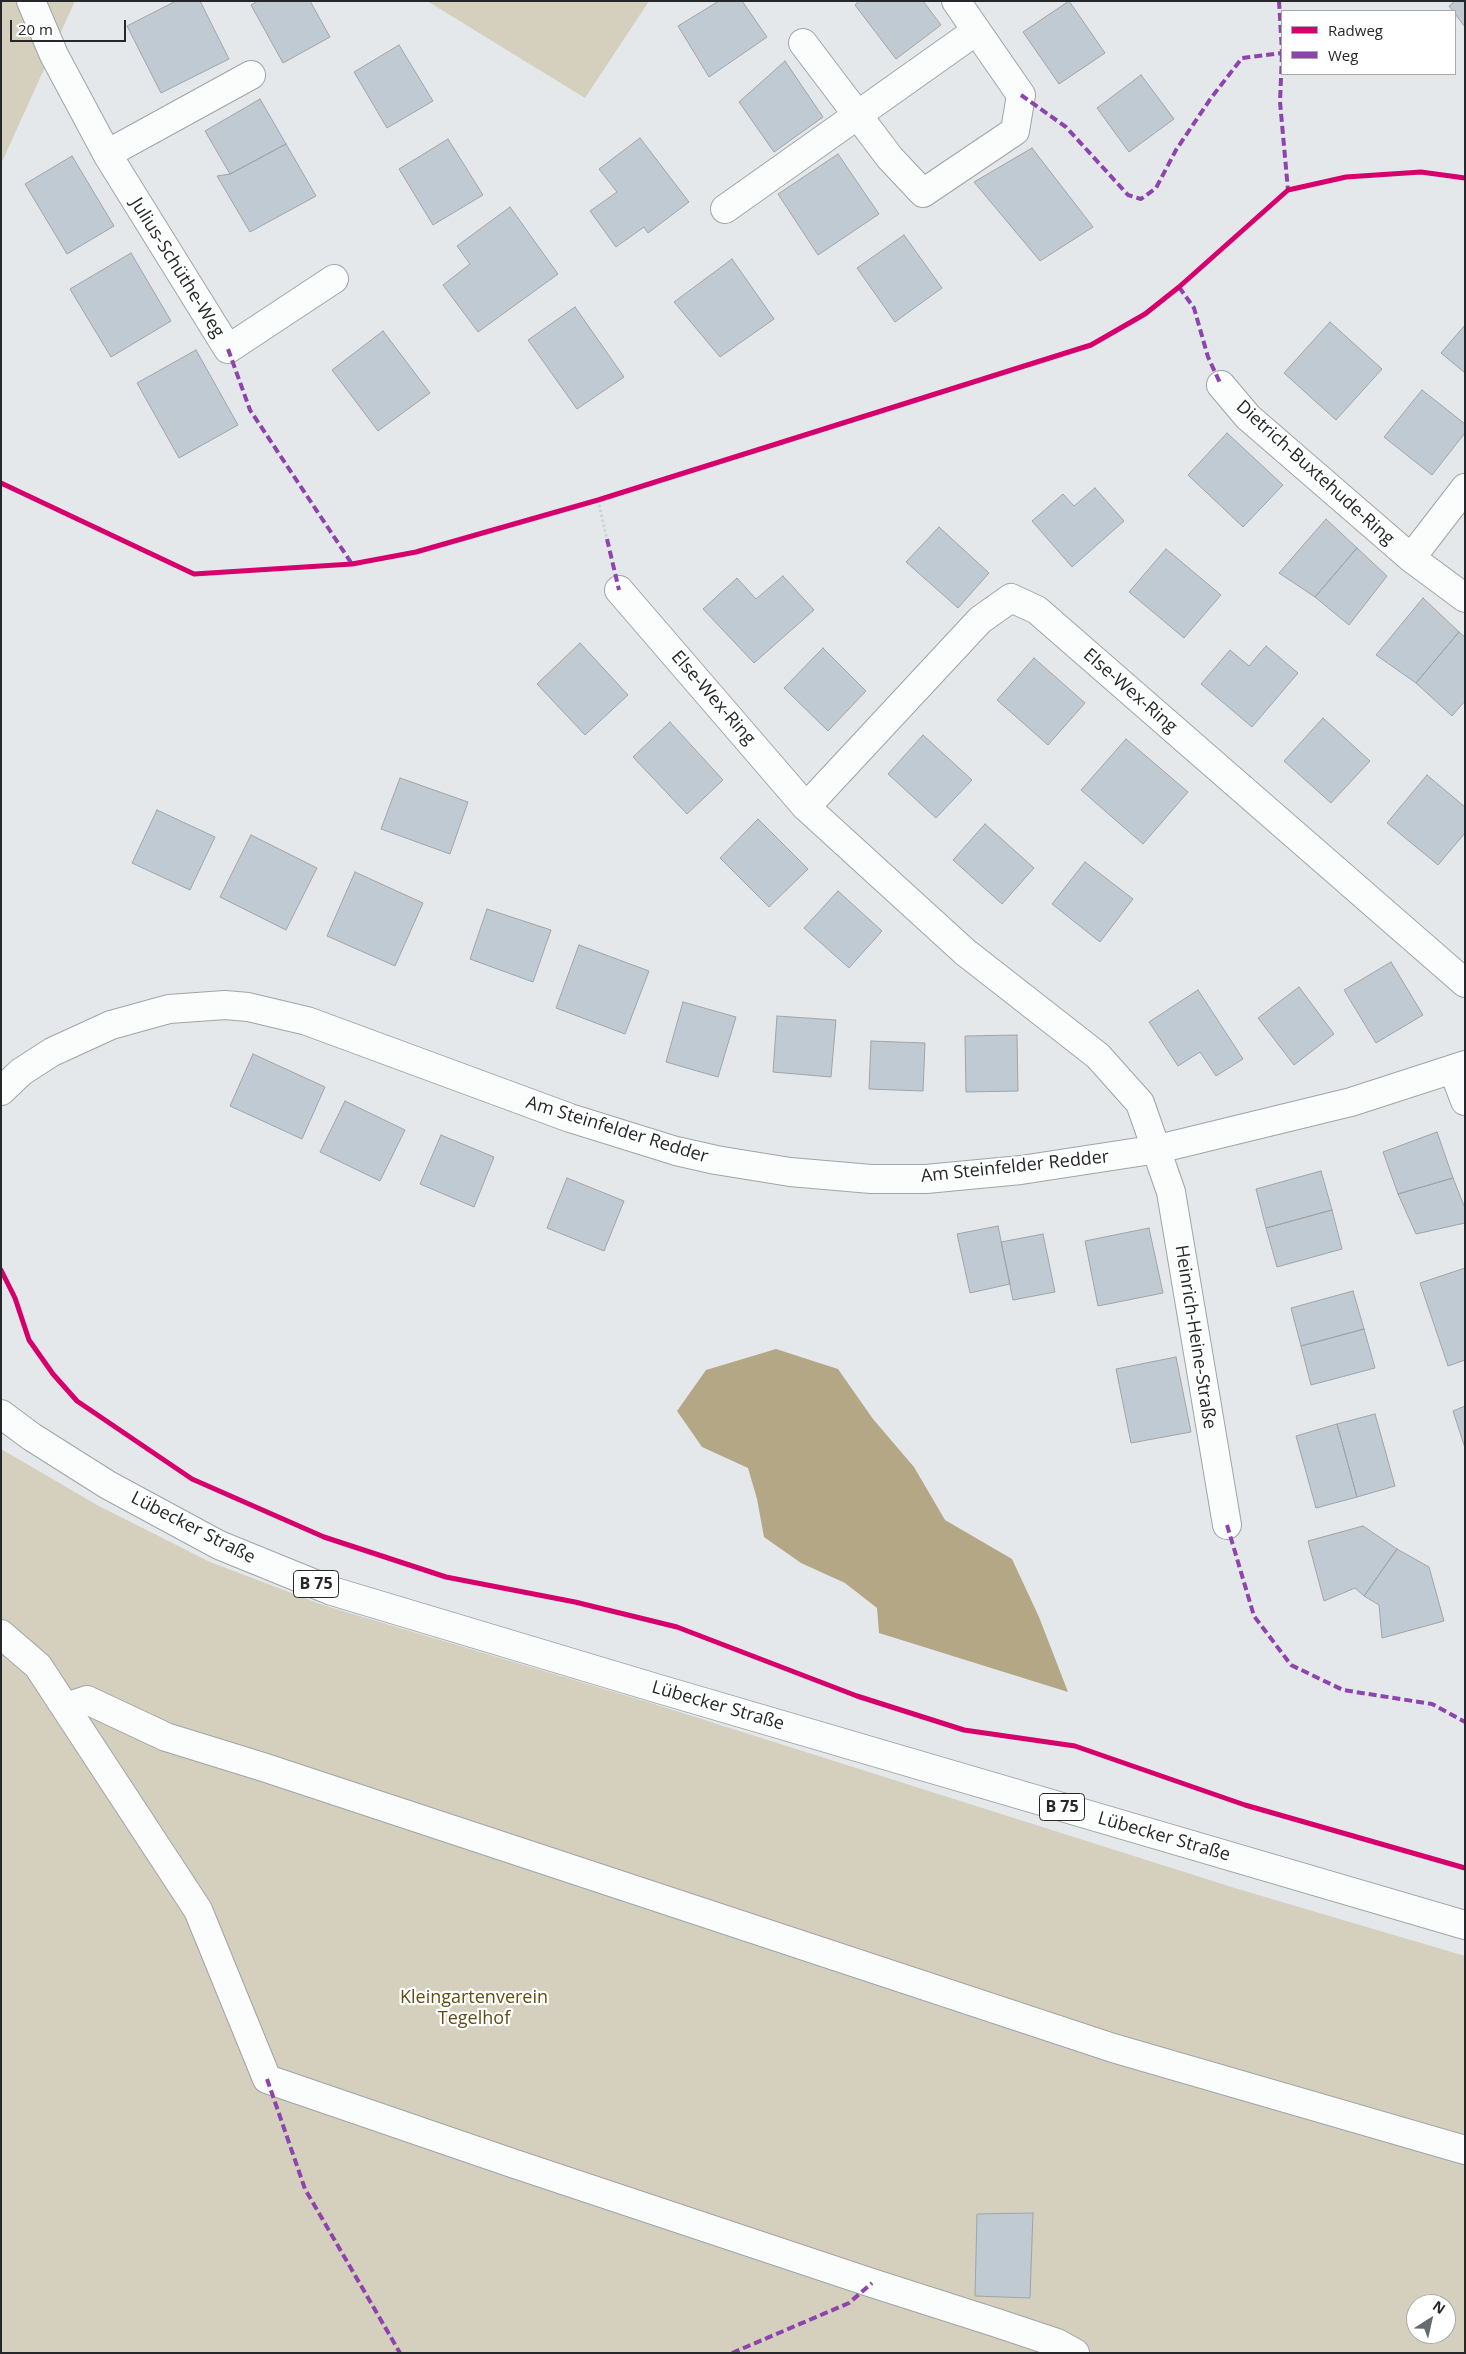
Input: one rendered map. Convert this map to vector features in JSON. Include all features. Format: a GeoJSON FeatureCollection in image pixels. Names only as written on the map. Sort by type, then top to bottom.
{"type":"FeatureCollection","features":[{"type":"Feature","properties":{"kind":"street","name":"Julius-Schüthe-Weg"},"geometry":{"type":"LineString","coordinates":[[31,1],[54,55],[107,154],[228,350],[334,279]]}},
{"type":"Feature","properties":{"kind":"street"},"geometry":{"type":"LineString","coordinates":[[802,43],[890,158],[923,193],[1015,131],[1020,95],[956,1]]}},
{"type":"Feature","properties":{"kind":"street"},"geometry":{"type":"LineString","coordinates":[[725,209],[976,31]]}},
{"type":"Feature","properties":{"kind":"street"},"geometry":{"type":"LineString","coordinates":[[107,154],[251,75]]}},
{"type":"Feature","properties":{"kind":"street","name":"Dietrich-Buxtehude-Ring"},"geometry":{"type":"LineString","coordinates":[[1221,385],[1248,418],[1411,558],[1465,598]]}},
{"type":"Feature","properties":{"kind":"street","name":"Dietrich-Buxtehude-Ring"},"geometry":{"type":"LineString","coordinates":[[1411,558],[1465,488]]}},
{"type":"Feature","properties":{"kind":"street","name":"Else-Wex-Ring"},"geometry":{"type":"LineString","coordinates":[[620,590],[806,807],[965,952],[1098,1056],[1140,1103],[1158,1149]]}},
{"type":"Feature","properties":{"kind":"street","name":"Else-Wex-Ring"},"geometry":{"type":"LineString","coordinates":[[806,807],[980,620],[1011,598],[1037,610],[1465,983]]}},
{"type":"Feature","properties":{"kind":"street","name":"Am Steinfelder Redder"},"geometry":{"type":"LineString","coordinates":[[1,1090],[21,1072],[52,1052],[110,1025],[169,1009],[225,1005],[254,1008],[307,1021],[570,1118],[652,1144],[749,1167],[841,1177],[926,1178],[1021,1170],[1158,1149],[1352,1102],[1459,1067]]}},
{"type":"Feature","properties":{"kind":"street"},"geometry":{"type":"LineString","coordinates":[[1459,1067],[1465,1101]]}},
{"type":"Feature","properties":{"kind":"street","name":"Heinrich-Heine-Straße"},"geometry":{"type":"LineString","coordinates":[[1158,1149],[1171,1192],[1227,1525]]}},
{"type":"Feature","properties":{"kind":"street","name":"Lübecker Straße"},"geometry":{"type":"LineString","coordinates":[[1,1414],[32,1437],[108,1485],[219,1545],[332,1591],[668,1692],[1465,1925]]}},
{"type":"Feature","properties":{"kind":"street"},"geometry":{"type":"LineString","coordinates":[[1,1634],[38,1666],[198,1910],[266,2079],[512,2163],[1057,2343],[1075,2353]]}},
{"type":"Feature","properties":{"kind":"street"},"geometry":{"type":"LineString","coordinates":[[66,1707],[87,1700],[166,1737],[272,1770],[1113,2048],[1465,2150]]}},
{"type":"Feature","properties":{"kind":"path"},"geometry":{"type":"LineString","coordinates":[[598,500],[607,539]]}},
{"type":"Feature","properties":{"kind":"green space"},"geometry":{"type":"Polygon","coordinates":[[[1,1],[75,1],[1,164],[1,1]]]}},
{"type":"Feature","properties":{"kind":"green space"},"geometry":{"type":"Polygon","coordinates":[[[427,1],[649,1],[585,98],[427,1]]]}},
{"type":"Feature","properties":{"kind":"green space","name":"Kleingartenverein Tegelhof"},"geometry":{"type":"Polygon","coordinates":[[[1,1449],[97,1505],[210,1562],[323,1605],[651,1703],[1238,1889],[1465,1956],[1465,2353],[1,2353],[1,1449]]]}},
{"type":"Feature","properties":{"kind":"shaded area"},"geometry":{"type":"Polygon","coordinates":[[[776,1349],[838,1369],[873,1419],[914,1467],[945,1520],[1012,1559],[1039,1617],[1068,1692],[879,1633],[877,1608],[845,1583],[801,1563],[764,1537],[757,1499],[748,1468],[702,1447],[677,1411],[706,1370],[776,1349]]]}},
{"type":"Feature","properties":{"kind":"building"},"geometry":{"type":"Polygon","coordinates":[[[176,1],[200,1],[229,59],[161,93],[127,26],[176,1]]]}},
{"type":"Feature","properties":{"kind":"building"},"geometry":{"type":"Polygon","coordinates":[[[258,1],[310,1],[330,37],[283,63],[251,5],[258,1]]]}},
{"type":"Feature","properties":{"kind":"building"},"geometry":{"type":"Polygon","coordinates":[[[719,1],[742,1],[767,37],[709,77],[678,26],[719,1]]]}},
{"type":"Feature","properties":{"kind":"building"},"geometry":{"type":"Polygon","coordinates":[[[859,1],[923,1],[941,25],[896,59],[855,5],[859,1]]]}},
{"type":"Feature","properties":{"kind":"building"},"geometry":{"type":"Polygon","coordinates":[[[1069,1],[1105,53],[1059,84],[1023,32],[1069,1]]]}},
{"type":"Feature","properties":{"kind":"building"},"geometry":{"type":"Polygon","coordinates":[[[1455,1],[1465,1],[1465,27],[1456,15],[1456,10],[1452,10],[1449,6],[1455,1]]]}},
{"type":"Feature","properties":{"kind":"building"},"geometry":{"type":"Polygon","coordinates":[[[399,45],[433,101],[387,128],[354,72],[399,45]]]}},
{"type":"Feature","properties":{"kind":"building"},"geometry":{"type":"Polygon","coordinates":[[[785,61],[823,117],[774,152],[739,102],[785,61]]]}},
{"type":"Feature","properties":{"kind":"building"},"geometry":{"type":"Polygon","coordinates":[[[1141,75],[1174,119],[1129,152],[1097,108],[1141,75]]]}},
{"type":"Feature","properties":{"kind":"building"},"geometry":{"type":"Polygon","coordinates":[[[260,99],[286,144],[230,174],[205,131],[260,99]]]}},
{"type":"Feature","properties":{"kind":"building"},"geometry":{"type":"Polygon","coordinates":[[[640,138],[689,202],[648,233],[644,227],[616,247],[590,211],[617,192],[599,169],[640,138]]]}},
{"type":"Feature","properties":{"kind":"building"},"geometry":{"type":"Polygon","coordinates":[[[448,139],[483,195],[433,225],[399,169],[448,139]]]}},
{"type":"Feature","properties":{"kind":"building"},"geometry":{"type":"Polygon","coordinates":[[[286,144],[316,196],[250,232],[217,176],[230,174],[286,144]]]}},
{"type":"Feature","properties":{"kind":"building"},"geometry":{"type":"Polygon","coordinates":[[[1032,148],[1093,227],[1040,261],[974,182],[1032,148]]]}},
{"type":"Feature","properties":{"kind":"building"},"geometry":{"type":"Polygon","coordinates":[[[838,154],[879,214],[818,255],[778,194],[838,154]]]}},
{"type":"Feature","properties":{"kind":"building"},"geometry":{"type":"Polygon","coordinates":[[[72,156],[114,226],[67,254],[25,184],[72,156]]]}},
{"type":"Feature","properties":{"kind":"building"},"geometry":{"type":"Polygon","coordinates":[[[510,207],[558,274],[478,332],[443,285],[470,264],[457,246],[510,207]]]}},
{"type":"Feature","properties":{"kind":"building"},"geometry":{"type":"Polygon","coordinates":[[[904,235],[942,288],[895,322],[857,268],[904,235]]]}},
{"type":"Feature","properties":{"kind":"building"},"geometry":{"type":"Polygon","coordinates":[[[131,253],[171,321],[111,357],[70,289],[131,253]]]}},
{"type":"Feature","properties":{"kind":"building"},"geometry":{"type":"Polygon","coordinates":[[[732,259],[774,319],[720,357],[674,302],[732,259]]]}},
{"type":"Feature","properties":{"kind":"building"},"geometry":{"type":"Polygon","coordinates":[[[575,307],[624,377],[577,409],[528,340],[575,307]]]}},
{"type":"Feature","properties":{"kind":"building"},"geometry":{"type":"Polygon","coordinates":[[[1330,322],[1382,369],[1336,420],[1284,373],[1330,322]]]}},
{"type":"Feature","properties":{"kind":"building"},"geometry":{"type":"Polygon","coordinates":[[[1465,325],[1465,373],[1441,353],[1465,325]]]}},
{"type":"Feature","properties":{"kind":"building"},"geometry":{"type":"Polygon","coordinates":[[[383,331],[430,393],[378,431],[332,370],[383,331]]]}},
{"type":"Feature","properties":{"kind":"building"},"geometry":{"type":"Polygon","coordinates":[[[196,350],[238,425],[179,458],[137,383],[196,350]]]}},
{"type":"Feature","properties":{"kind":"building"},"geometry":{"type":"Polygon","coordinates":[[[1422,390],[1465,424],[1465,433],[1432,475],[1384,437],[1422,390]]]}},
{"type":"Feature","properties":{"kind":"building"},"geometry":{"type":"Polygon","coordinates":[[[1227,433],[1283,485],[1243,527],[1188,475],[1227,433]]]}},
{"type":"Feature","properties":{"kind":"building"},"geometry":{"type":"Polygon","coordinates":[[[1095,488],[1124,521],[1072,567],[1032,521],[1063,494],[1074,506],[1095,488]]]}},
{"type":"Feature","properties":{"kind":"building"},"geometry":{"type":"Polygon","coordinates":[[[1326,519],[1357,548],[1315,597],[1279,573],[1326,519]]]}},
{"type":"Feature","properties":{"kind":"building"},"geometry":{"type":"Polygon","coordinates":[[[939,527],[989,573],[958,608],[906,562],[939,527]]]}},
{"type":"Feature","properties":{"kind":"building"},"geometry":{"type":"Polygon","coordinates":[[[1357,548],[1387,576],[1349,625],[1315,597],[1357,548]]]}},
{"type":"Feature","properties":{"kind":"building"},"geometry":{"type":"Polygon","coordinates":[[[1166,549],[1221,595],[1184,638],[1129,592],[1166,549]]]}},
{"type":"Feature","properties":{"kind":"building"},"geometry":{"type":"Polygon","coordinates":[[[783,576],[814,610],[754,663],[703,609],[737,578],[756,599],[783,576]]]}},
{"type":"Feature","properties":{"kind":"building"},"geometry":{"type":"Polygon","coordinates":[[[1423,598],[1459,632],[1416,683],[1376,655],[1423,598]]]}},
{"type":"Feature","properties":{"kind":"building"},"geometry":{"type":"Polygon","coordinates":[[[1459,632],[1465,637],[1465,701],[1452,716],[1416,683],[1459,632]]]}},
{"type":"Feature","properties":{"kind":"building"},"geometry":{"type":"Polygon","coordinates":[[[580,643],[628,695],[585,735],[537,684],[580,643]]]}},
{"type":"Feature","properties":{"kind":"building"},"geometry":{"type":"Polygon","coordinates":[[[1266,646],[1298,673],[1252,727],[1201,684],[1230,650],[1249,666],[1266,646]]]}},
{"type":"Feature","properties":{"kind":"building"},"geometry":{"type":"Polygon","coordinates":[[[823,648],[866,691],[828,731],[784,688],[823,648]]]}},
{"type":"Feature","properties":{"kind":"building"},"geometry":{"type":"Polygon","coordinates":[[[1034,658],[1085,703],[1048,745],[997,700],[1034,658]]]}},
{"type":"Feature","properties":{"kind":"building"},"geometry":{"type":"Polygon","coordinates":[[[1323,718],[1370,761],[1331,803],[1284,761],[1323,718]]]}},
{"type":"Feature","properties":{"kind":"building"},"geometry":{"type":"Polygon","coordinates":[[[670,722],[723,780],[687,814],[633,757],[670,722]]]}},
{"type":"Feature","properties":{"kind":"building"},"geometry":{"type":"Polygon","coordinates":[[[923,735],[972,780],[936,818],[888,774],[923,735]]]}},
{"type":"Feature","properties":{"kind":"building"},"geometry":{"type":"Polygon","coordinates":[[[1126,739],[1188,792],[1143,844],[1081,790],[1126,739]]]}},
{"type":"Feature","properties":{"kind":"building"},"geometry":{"type":"Polygon","coordinates":[[[1427,775],[1465,807],[1465,833],[1438,865],[1387,823],[1427,775]]]}},
{"type":"Feature","properties":{"kind":"building"},"geometry":{"type":"Polygon","coordinates":[[[400,778],[468,802],[450,854],[381,829],[400,778]]]}},
{"type":"Feature","properties":{"kind":"building"},"geometry":{"type":"Polygon","coordinates":[[[157,810],[215,837],[190,890],[132,863],[157,810]]]}},
{"type":"Feature","properties":{"kind":"building"},"geometry":{"type":"Polygon","coordinates":[[[758,819],[808,869],[769,907],[720,858],[758,819]]]}},
{"type":"Feature","properties":{"kind":"building"},"geometry":{"type":"Polygon","coordinates":[[[985,824],[1034,868],[1002,904],[953,860],[985,824]]]}},
{"type":"Feature","properties":{"kind":"building"},"geometry":{"type":"Polygon","coordinates":[[[251,835],[317,868],[286,930],[220,897],[251,835]]]}},
{"type":"Feature","properties":{"kind":"building"},"geometry":{"type":"Polygon","coordinates":[[[1085,862],[1133,899],[1100,942],[1052,904],[1085,862]]]}},
{"type":"Feature","properties":{"kind":"building"},"geometry":{"type":"Polygon","coordinates":[[[355,872],[423,903],[395,966],[327,936],[355,872]]]}},
{"type":"Feature","properties":{"kind":"building"},"geometry":{"type":"Polygon","coordinates":[[[838,891],[882,931],[849,968],[804,928],[838,891]]]}},
{"type":"Feature","properties":{"kind":"building"},"geometry":{"type":"Polygon","coordinates":[[[487,909],[551,930],[533,982],[470,959],[487,909]]]}},
{"type":"Feature","properties":{"kind":"building"},"geometry":{"type":"Polygon","coordinates":[[[579,945],[649,971],[625,1034],[556,1008],[579,945]]]}},
{"type":"Feature","properties":{"kind":"building"},"geometry":{"type":"Polygon","coordinates":[[[1391,962],[1423,1015],[1376,1043],[1344,990],[1391,962]]]}},
{"type":"Feature","properties":{"kind":"building"},"geometry":{"type":"Polygon","coordinates":[[[1299,987],[1334,1034],[1294,1065],[1258,1018],[1299,987]]]}},
{"type":"Feature","properties":{"kind":"building"},"geometry":{"type":"Polygon","coordinates":[[[1198,990],[1243,1059],[1216,1076],[1200,1052],[1178,1066],[1149,1022],[1198,990]]]}},
{"type":"Feature","properties":{"kind":"building"},"geometry":{"type":"Polygon","coordinates":[[[683,1002],[736,1017],[718,1077],[666,1062],[683,1002]]]}},
{"type":"Feature","properties":{"kind":"building"},"geometry":{"type":"Polygon","coordinates":[[[777,1016],[836,1020],[831,1077],[773,1072],[777,1016]]]}},
{"type":"Feature","properties":{"kind":"building"},"geometry":{"type":"Polygon","coordinates":[[[1017,1035],[1018,1091],[966,1092],[965,1036],[1017,1035]]]}},
{"type":"Feature","properties":{"kind":"building"},"geometry":{"type":"Polygon","coordinates":[[[871,1041],[925,1043],[923,1091],[869,1089],[871,1041]]]}},
{"type":"Feature","properties":{"kind":"building"},"geometry":{"type":"Polygon","coordinates":[[[253,1054],[325,1087],[302,1139],[230,1106],[253,1054]]]}},
{"type":"Feature","properties":{"kind":"building"},"geometry":{"type":"Polygon","coordinates":[[[345,1101],[405,1130],[380,1181],[320,1152],[345,1101]]]}},
{"type":"Feature","properties":{"kind":"building"},"geometry":{"type":"Polygon","coordinates":[[[1437,1132],[1453,1178],[1398,1194],[1383,1152],[1437,1132]]]}},
{"type":"Feature","properties":{"kind":"building"},"geometry":{"type":"Polygon","coordinates":[[[441,1135],[494,1157],[474,1207],[420,1184],[441,1135]]]}},
{"type":"Feature","properties":{"kind":"building"},"geometry":{"type":"Polygon","coordinates":[[[1321,1171],[1332,1210],[1266,1228],[1256,1189],[1321,1171]]]}},
{"type":"Feature","properties":{"kind":"building"},"geometry":{"type":"Polygon","coordinates":[[[567,1178],[624,1201],[604,1251],[547,1228],[567,1178]]]}},
{"type":"Feature","properties":{"kind":"building"},"geometry":{"type":"Polygon","coordinates":[[[1453,1178],[1465,1208],[1465,1223],[1416,1234],[1398,1194],[1453,1178]]]}},
{"type":"Feature","properties":{"kind":"building"},"geometry":{"type":"Polygon","coordinates":[[[1332,1210],[1342,1249],[1277,1267],[1266,1228],[1332,1210]]]}},
{"type":"Feature","properties":{"kind":"building"},"geometry":{"type":"Polygon","coordinates":[[[998,1226],[1010,1284],[970,1293],[957,1234],[998,1226]]]}},
{"type":"Feature","properties":{"kind":"building"},"geometry":{"type":"Polygon","coordinates":[[[1149,1228],[1163,1293],[1098,1306],[1085,1241],[1149,1228]]]}},
{"type":"Feature","properties":{"kind":"building"},"geometry":{"type":"Polygon","coordinates":[[[1043,1234],[1055,1292],[1013,1300],[1001,1242],[1043,1234]]]}},
{"type":"Feature","properties":{"kind":"building"},"geometry":{"type":"Polygon","coordinates":[[[1465,1268],[1465,1360],[1448,1366],[1420,1283],[1465,1268]]]}},
{"type":"Feature","properties":{"kind":"building"},"geometry":{"type":"Polygon","coordinates":[[[1353,1291],[1364,1329],[1301,1346],[1291,1308],[1353,1291]]]}},
{"type":"Feature","properties":{"kind":"building"},"geometry":{"type":"Polygon","coordinates":[[[1364,1329],[1375,1368],[1311,1385],[1301,1346],[1364,1329]]]}},
{"type":"Feature","properties":{"kind":"building"},"geometry":{"type":"Polygon","coordinates":[[[1176,1357],[1191,1432],[1131,1443],[1116,1369],[1176,1357]]]}},
{"type":"Feature","properties":{"kind":"building"},"geometry":{"type":"Polygon","coordinates":[[[1465,1406],[1465,1448],[1453,1411],[1465,1406]]]}},
{"type":"Feature","properties":{"kind":"building"},"geometry":{"type":"Polygon","coordinates":[[[1375,1414],[1395,1486],[1357,1497],[1337,1424],[1375,1414]]]}},
{"type":"Feature","properties":{"kind":"building"},"geometry":{"type":"Polygon","coordinates":[[[1337,1424],[1357,1497],[1316,1508],[1296,1436],[1337,1424]]]}},
{"type":"Feature","properties":{"kind":"building"},"geometry":{"type":"Polygon","coordinates":[[[1363,1526],[1397,1549],[1364,1596],[1355,1588],[1324,1601],[1308,1541],[1363,1526]]]}},
{"type":"Feature","properties":{"kind":"building"},"geometry":{"type":"Polygon","coordinates":[[[1397,1549],[1429,1567],[1444,1621],[1382,1638],[1379,1605],[1364,1596],[1397,1549]]]}},
{"type":"Feature","properties":{"kind":"building"},"geometry":{"type":"Polygon","coordinates":[[[1033,2213],[1030,2298],[975,2296],[977,2214],[1033,2213]]]}},
{"type":"Feature","properties":{"kind":"marked path"},"geometry":{"type":"LineString","coordinates":[[1279,1],[1281,35]]}},
{"type":"Feature","properties":{"kind":"marked path"},"geometry":{"type":"LineString","coordinates":[[1021,95],[1066,127],[1128,195],[1141,199],[1156,188],[1176,150],[1211,98],[1242,58],[1281,53]]}},
{"type":"Feature","properties":{"kind":"marked path"},"geometry":{"type":"LineString","coordinates":[[1281,75],[1280,102],[1288,190]]}},
{"type":"Feature","properties":{"kind":"marked path"},"geometry":{"type":"LineString","coordinates":[[1179,287],[1194,308],[1208,357],[1221,385]]}},
{"type":"Feature","properties":{"kind":"marked path"},"geometry":{"type":"LineString","coordinates":[[228,349],[250,410],[352,564]]}},
{"type":"Feature","properties":{"kind":"marked path"},"geometry":{"type":"LineString","coordinates":[[607,539],[619,590]]}},
{"type":"Feature","properties":{"kind":"marked path"},"geometry":{"type":"LineString","coordinates":[[1227,1525],[1254,1616],[1291,1665],[1343,1690],[1432,1704],[1465,1722]]}},
{"type":"Feature","properties":{"kind":"marked path"},"geometry":{"type":"LineString","coordinates":[[267,2079],[305,2189],[400,2353]]}},
{"type":"Feature","properties":{"kind":"marked path"},"geometry":{"type":"LineString","coordinates":[[732,2353],[849,2303],[872,2283]]}},
{"type":"Feature","properties":{"kind":"cycle path"},"geometry":{"type":"LineString","coordinates":[[1,483],[194,574],[352,564],[416,552],[598,500],[1091,345],[1145,314],[1179,287],[1288,190],[1346,177],[1421,172],[1465,178]]}},
{"type":"Feature","properties":{"kind":"cycle path"},"geometry":{"type":"LineString","coordinates":[[1,1270],[15,1298],[29,1340],[53,1374],[77,1401],[192,1479],[324,1537],[446,1577],[575,1602],[677,1627],[857,1696],[964,1730],[1075,1746],[1245,1805],[1465,1868]]}}]}
